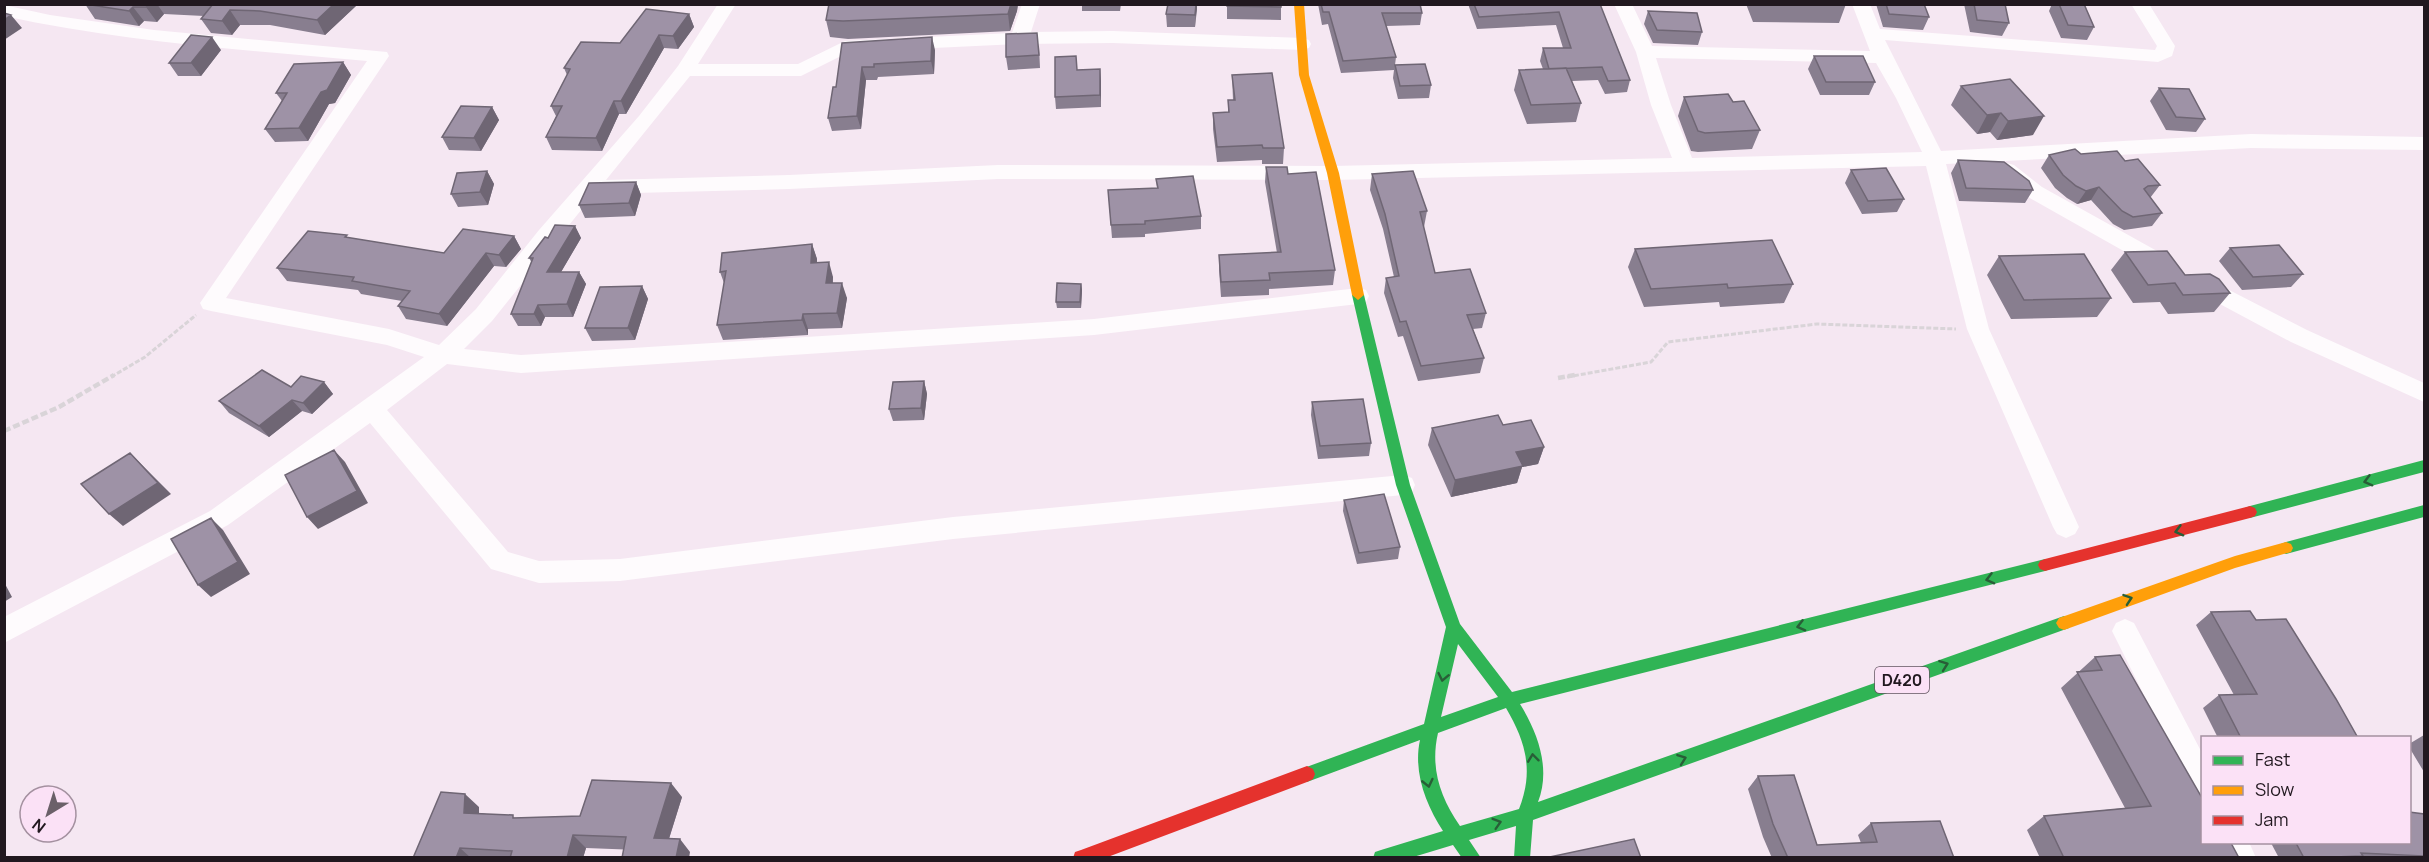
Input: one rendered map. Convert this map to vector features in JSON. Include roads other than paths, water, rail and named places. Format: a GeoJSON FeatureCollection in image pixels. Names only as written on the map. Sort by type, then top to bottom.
{"type":"FeatureCollection","features":[{"type":"Feature","properties":{"kind":"main road"},"geometry":{"type":"LineString","coordinates":[[1299,4],[1304,75],[1333,173],[1358,296],[1403,485],[1454,627],[1509,700],[1525,726],[1534,754],[1533,794],[1525,815],[1522,858]]}},
{"type":"Feature","properties":{"kind":"main road"},"geometry":{"type":"LineString","coordinates":[[1081,858],[1433,726],[1509,700],[2141,541],[2424,466]]}},
{"type":"Feature","properties":{"kind":"main road","name":"D420"},"geometry":{"type":"LineString","coordinates":[[1381,858],[1525,815],[2235,562],[2424,511]]}},
{"type":"Feature","properties":{"kind":"main road"},"geometry":{"type":"LineString","coordinates":[[1454,627],[1425,756],[1428,789],[1444,821],[1473,858]]}},
{"type":"Feature","properties":{"kind":"street"},"geometry":{"type":"LineString","coordinates":[[4,631],[219,518],[372,409],[443,355],[484,315],[587,188],[646,120],[685,70],[727,4]]}},
{"type":"Feature","properties":{"kind":"street"},"geometry":{"type":"LineString","coordinates":[[1020,38],[1031,4]]}},
{"type":"Feature","properties":{"kind":"street"},"geometry":{"type":"LineString","coordinates":[[1623,4],[1645,52],[1661,105],[1684,164]]}},
{"type":"Feature","properties":{"kind":"street"},"geometry":{"type":"LineString","coordinates":[[1860,4],[1874,33],[1882,57],[1906,98],[1934,157],[1978,329],[2066,527]]}},
{"type":"Feature","properties":{"kind":"street"},"geometry":{"type":"LineString","coordinates":[[1874,33],[2158,56],[2165,52],[2166,46],[2140,4]]}},
{"type":"Feature","properties":{"kind":"street"},"geometry":{"type":"LineString","coordinates":[[4,10],[60,22],[154,36],[380,56],[211,303],[389,337],[443,355],[521,364],[1094,327],[1358,296]]}},
{"type":"Feature","properties":{"kind":"street"},"geometry":{"type":"LineString","coordinates":[[685,70],[801,70],[845,47],[1020,38],[1113,37],[1302,44]]}},
{"type":"Feature","properties":{"kind":"street"},"geometry":{"type":"LineString","coordinates":[[1645,52],[1882,57]]}},
{"type":"Feature","properties":{"kind":"street"},"geometry":{"type":"LineString","coordinates":[[587,188],[789,182],[998,172],[1333,173],[1684,164],[1870,162],[2251,141],[2391,141],[2424,144]]}},
{"type":"Feature","properties":{"kind":"street"},"geometry":{"type":"LineString","coordinates":[[1988,155],[2035,192],[2122,242],[2299,336],[2424,393]]}},
{"type":"Feature","properties":{"kind":"street"},"geometry":{"type":"LineString","coordinates":[[372,409],[500,561],[539,572],[620,570],[953,528],[1403,485]]}},
{"type":"Feature","properties":{"kind":"street"},"geometry":{"type":"LineString","coordinates":[[2125,631],[2201,779]]}},
{"type":"Feature","properties":{"kind":"street"},"geometry":{"type":"LineString","coordinates":[[2234,844],[2241,858]]}}]}
